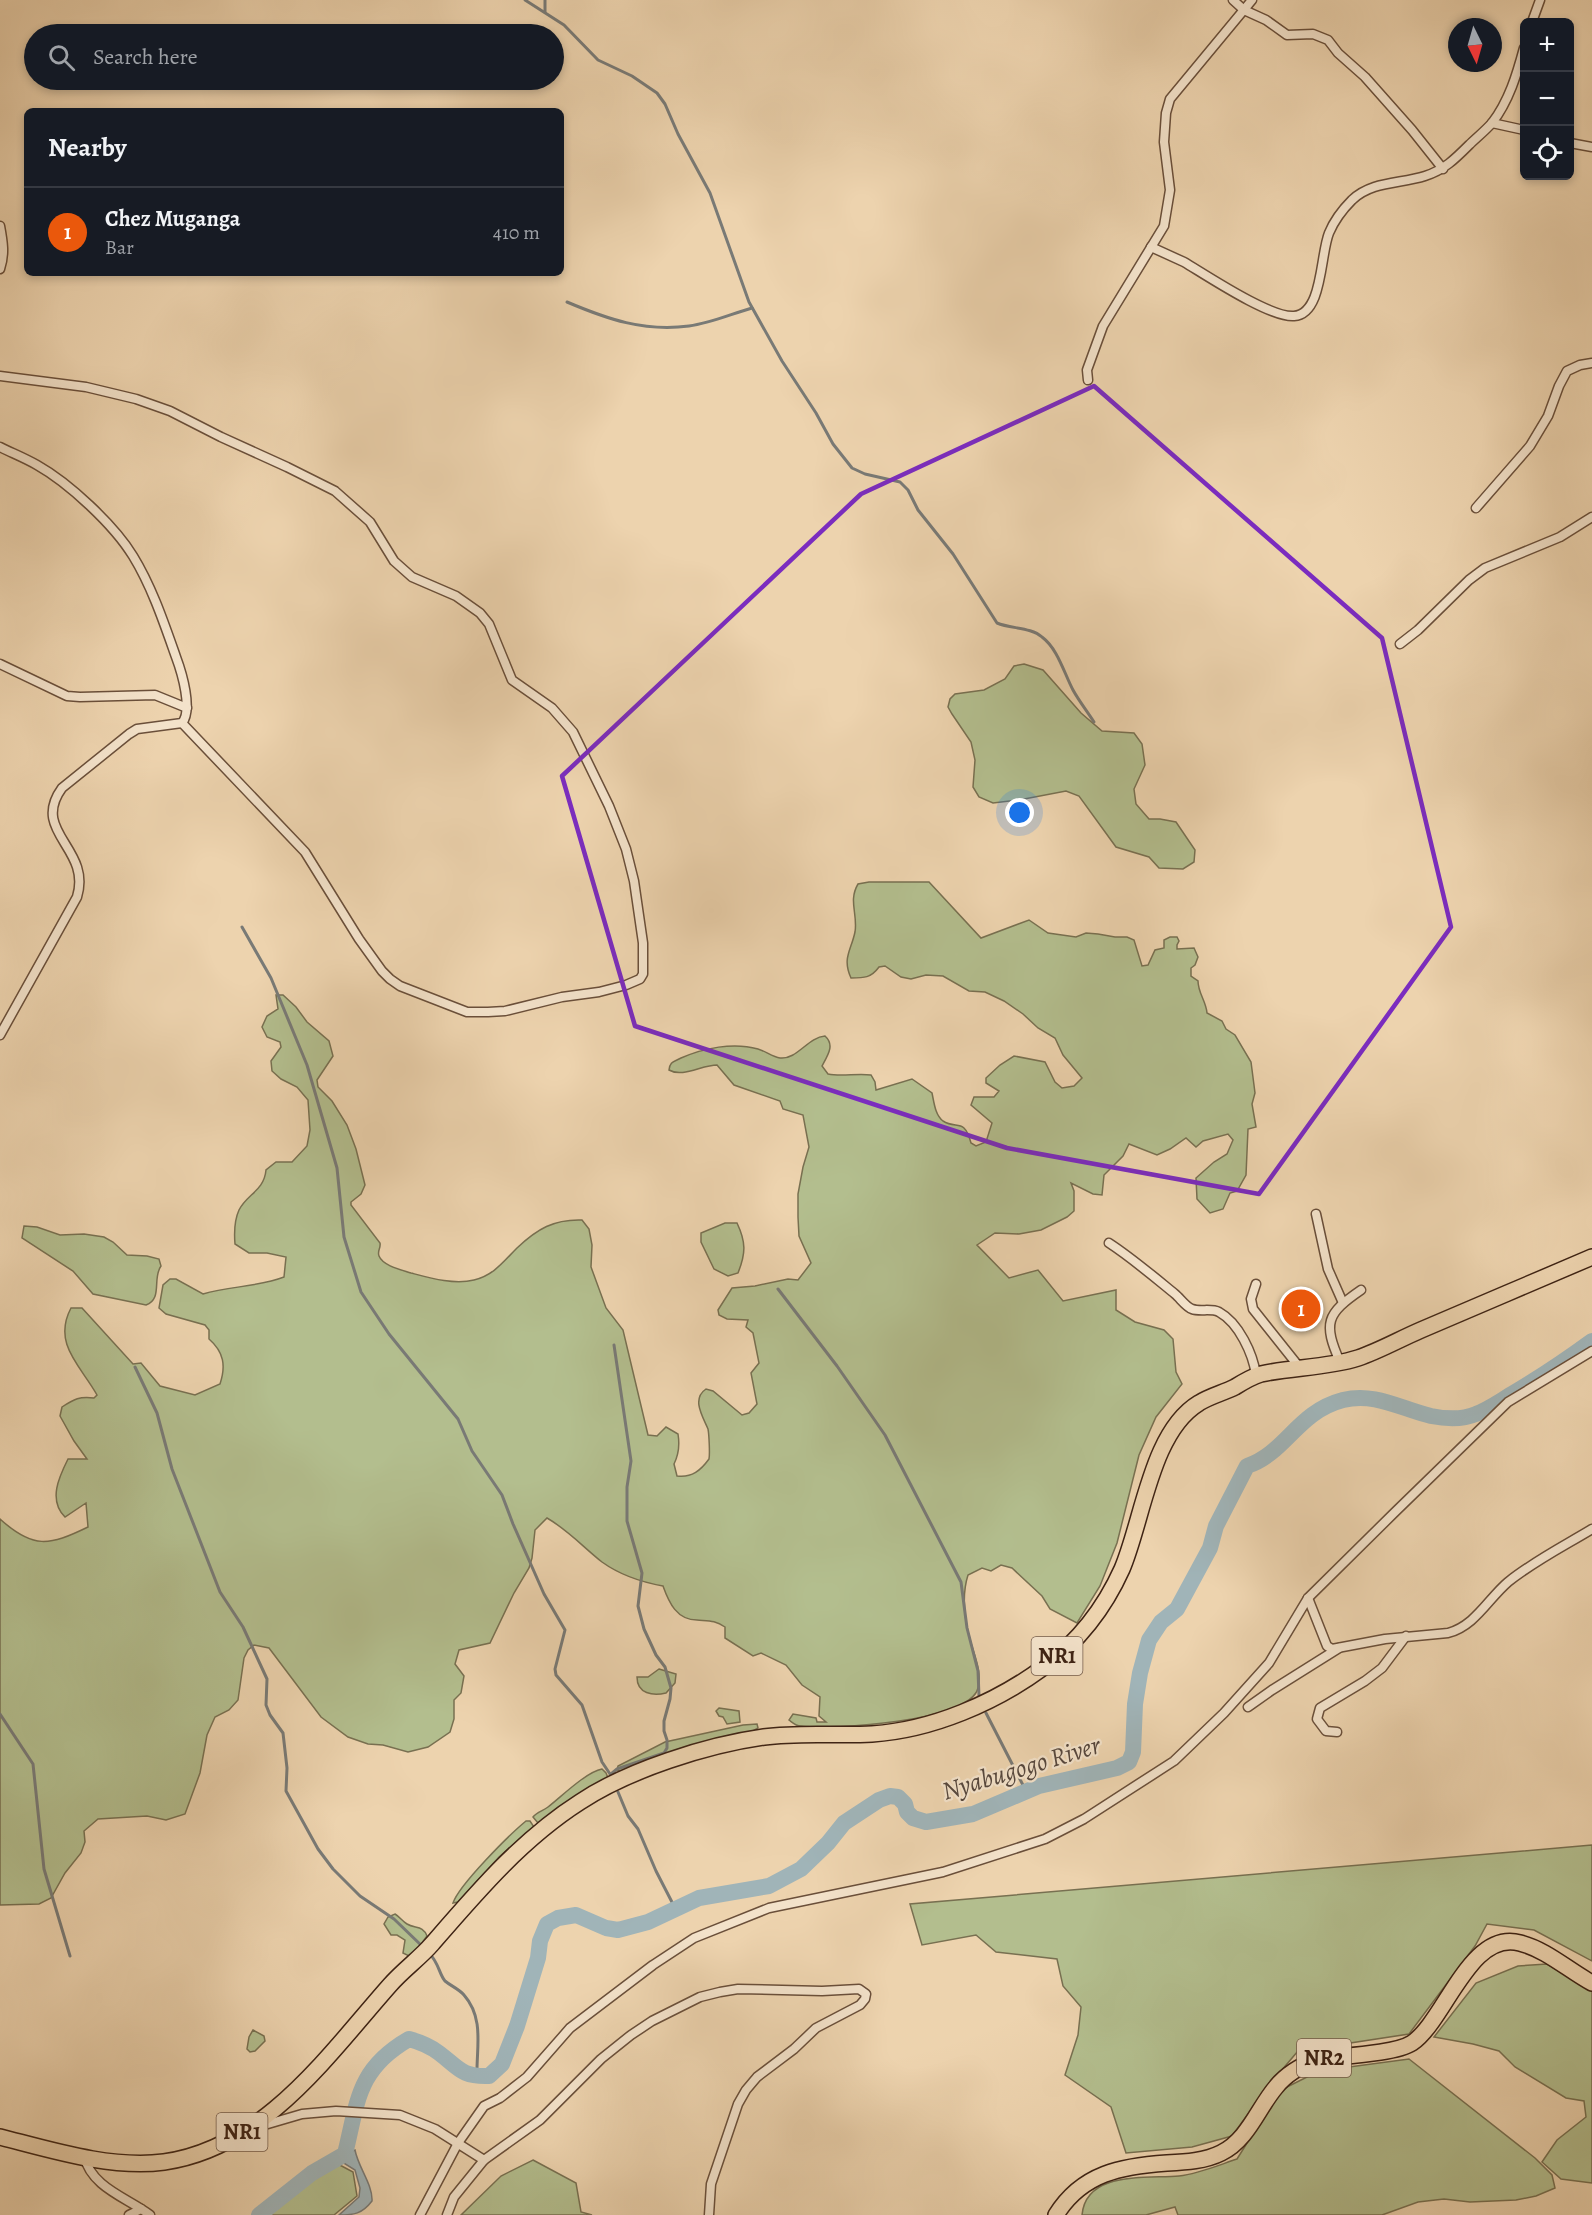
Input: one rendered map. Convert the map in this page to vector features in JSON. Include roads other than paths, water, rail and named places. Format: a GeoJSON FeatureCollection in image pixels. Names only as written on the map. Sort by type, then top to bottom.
{"type":"FeatureCollection","features":[{"type":"Feature","properties":{"kind":"highway","name":"NR1"},"geometry":{"type":"LineString","coordinates":[[0,2137],[126,2163],[168,2161],[194,2155],[239,2135],[293,2094],[395,1979],[425,1951],[498,1870],[557,1818],[590,1796],[629,1776],[690,1754],[765,1736],[810,1733],[871,1734],[915,1728],[982,1703],[1020,1683],[1044,1667],[1071,1644],[1096,1618],[1110,1593],[1130,1547],[1156,1465],[1168,1438],[1178,1422],[1201,1401],[1256,1375],[1358,1358],[1592,1257]]}},
{"type":"Feature","properties":{"kind":"highway","name":"NR2"},"geometry":{"type":"LineString","coordinates":[[1056,2215],[1076,2192],[1098,2176],[1136,2166],[1203,2159],[1224,2152],[1247,2131],[1277,2085],[1297,2068],[1318,2059],[1395,2049],[1410,2044],[1434,2019],[1473,1961],[1498,1945],[1518,1942],[1545,1954],[1592,1983]]}},
{"type":"Feature","properties":{"kind":"street"},"geometry":{"type":"LineString","coordinates":[[1233,0],[1244,10],[1266,20],[1287,36],[1313,34],[1328,40],[1365,77],[1443,169]]}},
{"type":"Feature","properties":{"kind":"street"},"geometry":{"type":"LineString","coordinates":[[1088,380],[1087,370],[1103,326],[1164,226],[1170,190],[1164,142],[1166,113],[1170,99],[1252,0]]}},
{"type":"Feature","properties":{"kind":"street"},"geometry":{"type":"LineString","coordinates":[[1533,18],[1540,0]]}},
{"type":"Feature","properties":{"kind":"street"},"geometry":{"type":"LineString","coordinates":[[1151,247],[1264,307],[1285,315],[1302,314],[1309,308],[1316,296],[1329,233],[1339,215],[1351,201],[1368,188],[1424,176],[1443,169],[1492,123],[1509,93],[1520,60]]}},
{"type":"Feature","properties":{"kind":"street"},"geometry":{"type":"LineString","coordinates":[[1492,123],[1520,129]]}},
{"type":"Feature","properties":{"kind":"street"},"geometry":{"type":"LineString","coordinates":[[1574,144],[1592,147]]}},
{"type":"Feature","properties":{"kind":"street"},"geometry":{"type":"LineString","coordinates":[[0,226],[4,257],[0,269]]}},
{"type":"Feature","properties":{"kind":"street"},"geometry":{"type":"LineString","coordinates":[[1476,508],[1530,446],[1539,432],[1567,371],[1592,363]]}},
{"type":"Feature","properties":{"kind":"street"},"geometry":{"type":"LineString","coordinates":[[0,376],[86,387],[136,399],[170,411],[297,472],[335,491],[370,522],[394,561],[412,577],[456,596],[480,613],[489,624],[512,680],[552,708],[573,732],[609,806],[626,849],[634,881],[643,943],[645,969],[643,974],[640,979],[626,985],[599,992],[562,997],[505,1011],[488,1012],[460,1010],[400,986],[381,971],[305,852],[182,723]]}},
{"type":"Feature","properties":{"kind":"street"},"geometry":{"type":"LineString","coordinates":[[0,447],[38,465],[68,486],[113,530],[133,556],[158,608],[181,670],[188,708],[186,718],[182,723],[137,729],[62,788],[56,796],[51,812],[52,822],[75,858],[80,872],[80,887],[77,897],[0,1035]]}},
{"type":"Feature","properties":{"kind":"street"},"geometry":{"type":"LineString","coordinates":[[1400,644],[1418,630],[1468,580],[1485,568],[1560,537],[1592,517]]}},
{"type":"Feature","properties":{"kind":"street"},"geometry":{"type":"LineString","coordinates":[[0,664],[67,696],[155,694],[188,708]]}},
{"type":"Feature","properties":{"kind":"street"},"geometry":{"type":"LineString","coordinates":[[1316,1214],[1328,1269],[1342,1303]]}},
{"type":"Feature","properties":{"kind":"street"},"geometry":{"type":"LineString","coordinates":[[1109,1243],[1129,1256],[1136,1265],[1147,1271],[1191,1309],[1218,1311],[1228,1319],[1244,1342],[1255,1366],[1256,1375]]}},
{"type":"Feature","properties":{"kind":"street"},"geometry":{"type":"LineString","coordinates":[[1256,1284],[1251,1299],[1253,1310],[1301,1369]]}},
{"type":"Feature","properties":{"kind":"street"},"geometry":{"type":"LineString","coordinates":[[1340,1362],[1331,1341],[1329,1326],[1335,1311],[1360,1290]]}},
{"type":"Feature","properties":{"kind":"street"},"geometry":{"type":"LineString","coordinates":[[420,2215],[458,2143],[484,2106],[500,2098],[527,2077],[570,2028],[694,1938],[769,1908],[882,1886],[979,1861],[1045,1839],[1098,1810],[1174,1761],[1224,1713],[1269,1663],[1308,1598],[1508,1402],[1592,1351]]}},
{"type":"Feature","properties":{"kind":"street"},"geometry":{"type":"LineString","coordinates":[[1308,1598],[1327,1646],[1332,1649],[1456,1630],[1475,1617],[1508,1583],[1548,1555],[1592,1529]]}},
{"type":"Feature","properties":{"kind":"street"},"geometry":{"type":"LineString","coordinates":[[1337,1732],[1326,1731],[1317,1719],[1320,1707],[1365,1682],[1382,1668],[1406,1636]]}},
{"type":"Feature","properties":{"kind":"street"},"geometry":{"type":"LineString","coordinates":[[1248,1707],[1339,1648]]}},
{"type":"Feature","properties":{"kind":"street"},"geometry":{"type":"LineString","coordinates":[[447,2215],[454,2197],[484,2160],[540,2120],[579,2078],[631,2034],[652,2021],[700,1997],[738,1989],[822,1991],[859,1989],[864,1991],[866,1999],[860,2005],[822,2024],[757,2077],[746,2090],[738,2104],[711,2184],[709,2215]]}},
{"type":"Feature","properties":{"kind":"street"},"geometry":{"type":"LineString","coordinates":[[239,2135],[282,2118],[302,2114],[336,2111],[400,2115],[435,2128],[484,2160]]}},
{"type":"Feature","properties":{"kind":"street"},"geometry":{"type":"LineString","coordinates":[[84,2156],[87,2167],[98,2180],[118,2197],[150,2215]]}},
{"type":"Feature","properties":{"kind":"street"},"geometry":{"type":"LineString","coordinates":[[129,2215],[141,2208]]}},
{"type":"Feature","properties":{"kind":"waterway"},"geometry":{"type":"LineString","coordinates":[[525,0],[562,24]]}},
{"type":"Feature","properties":{"kind":"waterway"},"geometry":{"type":"LineString","coordinates":[[545,0],[545,12]]}},
{"type":"Feature","properties":{"kind":"waterway"},"geometry":{"type":"LineString","coordinates":[[564,25],[598,60],[632,76],[657,93],[665,104],[678,134],[710,193],[749,302],[833,444],[852,468],[865,474],[900,482],[908,490],[918,510],[953,554],[997,623],[1027,630],[1048,642],[1073,690],[1094,722]]}},
{"type":"Feature","properties":{"kind":"waterway"},"geometry":{"type":"LineString","coordinates":[[567,302],[611,319],[657,327],[697,325],[752,308]]}},
{"type":"Feature","properties":{"kind":"waterway"},"geometry":{"type":"LineString","coordinates":[[242,927],[271,978],[307,1065],[337,1168],[344,1237],[361,1292],[389,1334],[458,1419],[472,1451],[502,1495],[544,1594],[565,1630],[555,1669],[556,1675],[582,1705],[602,1762],[612,1777]]}},
{"type":"Feature","properties":{"kind":"waterway"},"geometry":{"type":"LineString","coordinates":[[778,1289],[837,1366],[885,1435],[961,1582],[967,1628],[978,1671],[979,1696]]}},
{"type":"Feature","properties":{"kind":"waterway","name":"Nyabugogo River"},"geometry":{"type":"LineString","coordinates":[[259,2215],[312,2173],[345,2154],[357,2102],[369,2075],[392,2050],[409,2039],[432,2048],[461,2070],[472,2075],[489,2076],[502,2064],[517,2026],[538,1958],[540,1941],[547,1924],[558,1918],[576,1915],[606,1928],[618,1930],[648,1922],[699,1898],[769,1886],[801,1869],[828,1843],[844,1823],[879,1800],[890,1796],[898,1797],[913,1818],[926,1822],[973,1814],[1039,1786],[1117,1768],[1129,1762],[1133,1752],[1135,1704],[1140,1673],[1149,1640],[1161,1622],[1177,1609],[1210,1548],[1216,1526],[1247,1466],[1272,1452],[1314,1414],[1343,1400],[1366,1398],[1388,1402],[1431,1416],[1448,1418],[1471,1416],[1494,1405],[1592,1341]]}},
{"type":"Feature","properties":{"kind":"waterway"},"geometry":{"type":"LineString","coordinates":[[611,1774],[617,1769],[664,1753],[667,1748],[664,1721],[671,1688],[665,1667],[656,1655],[644,1629],[638,1606],[642,1573],[627,1521],[627,1487],[631,1461],[614,1345]]}},
{"type":"Feature","properties":{"kind":"waterway"},"geometry":{"type":"LineString","coordinates":[[135,1367],[157,1413],[172,1469],[220,1592],[243,1627],[267,1679],[266,1705],[283,1733],[287,1768],[286,1791],[318,1849],[333,1869],[360,1896],[394,1919],[422,1946]]}},
{"type":"Feature","properties":{"kind":"waterway"},"geometry":{"type":"LineString","coordinates":[[986,1713],[1026,1791]]}},
{"type":"Feature","properties":{"kind":"waterway"},"geometry":{"type":"LineString","coordinates":[[0,1714],[33,1764],[44,1869],[70,1956]]}},
{"type":"Feature","properties":{"kind":"waterway"},"geometry":{"type":"LineString","coordinates":[[618,1792],[675,1908]]}},
{"type":"Feature","properties":{"kind":"waterway"},"geometry":{"type":"LineString","coordinates":[[429,1953],[445,1981],[464,1995],[475,2014],[478,2034],[477,2077]]}},
{"type":"Feature","properties":{"kind":"place","name":"Chez Muganga"},"geometry":{"type":"Point","coordinates":[1301,1309]}}]}
